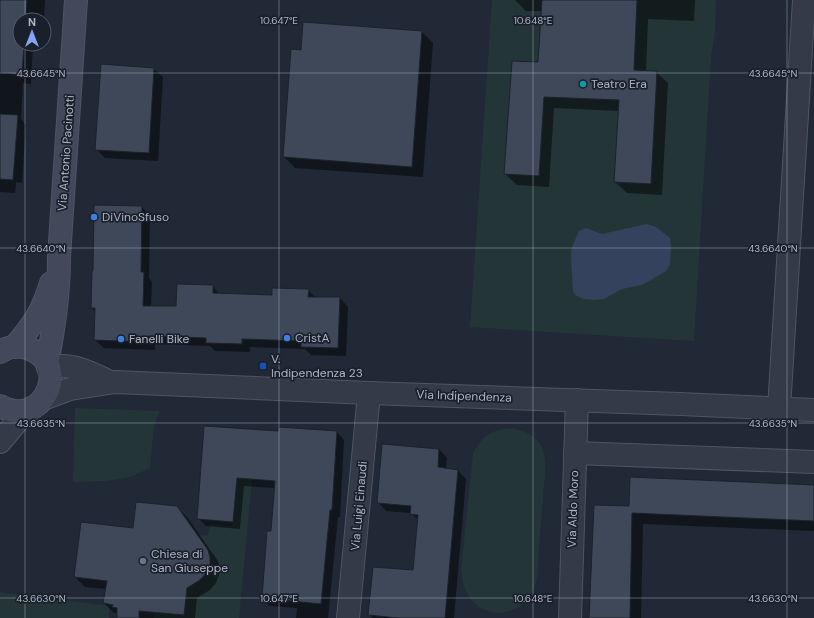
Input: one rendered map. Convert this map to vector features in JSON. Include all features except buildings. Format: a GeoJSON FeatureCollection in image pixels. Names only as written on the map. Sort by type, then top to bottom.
{"type":"FeatureCollection","features":[{"type":"Feature","properties":{"kind":"street","name":"Via Antonio Pacinotti"},"geometry":{"type":"LineString","coordinates":[[37,404],[47,392],[50,383],[48,366],[59,286],[59,257],[76,0]]}},
{"type":"Feature","properties":{"kind":"street"},"geometry":{"type":"LineString","coordinates":[[779,409],[804,0]]}},
{"type":"Feature","properties":{"kind":"street","name":"Via Antonio Pacinotti"},"geometry":{"type":"LineString","coordinates":[[7,349],[32,326],[42,310],[59,257]]}},
{"type":"Feature","properties":{"kind":"street"},"geometry":{"type":"LineString","coordinates":[[7,349],[24,347],[33,350],[41,356],[48,366]]}},
{"type":"Feature","properties":{"kind":"street","name":"Via Indipendenza"},"geometry":{"type":"LineString","coordinates":[[48,366],[66,366],[91,373],[112,382]]}},
{"type":"Feature","properties":{"kind":"street","name":"Via Indipendenza"},"geometry":{"type":"LineString","coordinates":[[0,442],[20,418],[37,404],[70,389],[112,382],[814,410]]}},
{"type":"Feature","properties":{"kind":"street","name":"Via Luigi Einaudi"},"geometry":{"type":"LineString","coordinates":[[348,618],[369,393]]}},
{"type":"Feature","properties":{"kind":"street","name":"Via Aldo Moro"},"geometry":{"type":"LineString","coordinates":[[570,618],[577,400]]}},
{"type":"Feature","properties":{"kind":"street"},"geometry":{"type":"LineString","coordinates":[[0,406],[13,411],[23,411],[37,404]]}},
{"type":"Feature","properties":{"kind":"street"},"geometry":{"type":"LineString","coordinates":[[575,453],[814,462]]}},
{"type":"Feature","properties":{"kind":"shaded area"},"geometry":{"type":"Polygon","coordinates":[[[492,0],[716,0],[715,32],[711,57],[694,341],[470,327],[492,0]]]}},
{"type":"Feature","properties":{"kind":"shaded area"},"geometry":{"type":"Polygon","coordinates":[[[75,408],[160,411],[154,425],[150,468],[130,477],[107,481],[73,482],[75,408]]]}},
{"type":"Feature","properties":{"kind":"shaded area"},"geometry":{"type":"Polygon","coordinates":[[[513,428],[529,434],[540,444],[543,449],[545,474],[538,572],[534,590],[527,600],[522,605],[511,611],[498,613],[479,607],[470,599],[463,584],[461,571],[473,453],[489,434],[499,430],[513,428]]]}},
{"type":"Feature","properties":{"kind":"shaded area"},"geometry":{"type":"Polygon","coordinates":[[[237,478],[252,479],[239,618],[154,618],[155,612],[184,615],[187,588],[200,580],[207,572],[192,536],[208,535],[210,524],[232,526],[237,478]]]}},
{"type":"Feature","properties":{"kind":"shaded area"},"geometry":{"type":"Polygon","coordinates":[[[0,592],[109,606],[109,618],[0,618],[0,592]]]}},
{"type":"Feature","properties":{"kind":"water"},"geometry":{"type":"Polygon","coordinates":[[[647,224],[656,227],[670,238],[670,265],[666,271],[642,285],[622,289],[604,299],[584,299],[575,295],[573,291],[571,257],[572,247],[579,231],[586,228],[602,234],[647,224]]]}},
{"type":"Feature","properties":{"kind":"place","name":"Teatro Era"},"geometry":{"type":"Point","coordinates":[583,84]}},
{"type":"Feature","properties":{"kind":"place","name":"DiVinoSfuso"},"geometry":{"type":"Point","coordinates":[94,217]}},
{"type":"Feature","properties":{"kind":"place","name":"CristA"},"geometry":{"type":"Point","coordinates":[287,338]}},
{"type":"Feature","properties":{"kind":"place","name":"Fanelli Bike"},"geometry":{"type":"Point","coordinates":[121,339]}},
{"type":"Feature","properties":{"kind":"place","name":"V. Indipendenza 23"},"geometry":{"type":"Point","coordinates":[263,366]}},
{"type":"Feature","properties":{"kind":"place","name":"Chiesa di San Giuseppe"},"geometry":{"type":"Point","coordinates":[143,561]}}]}
